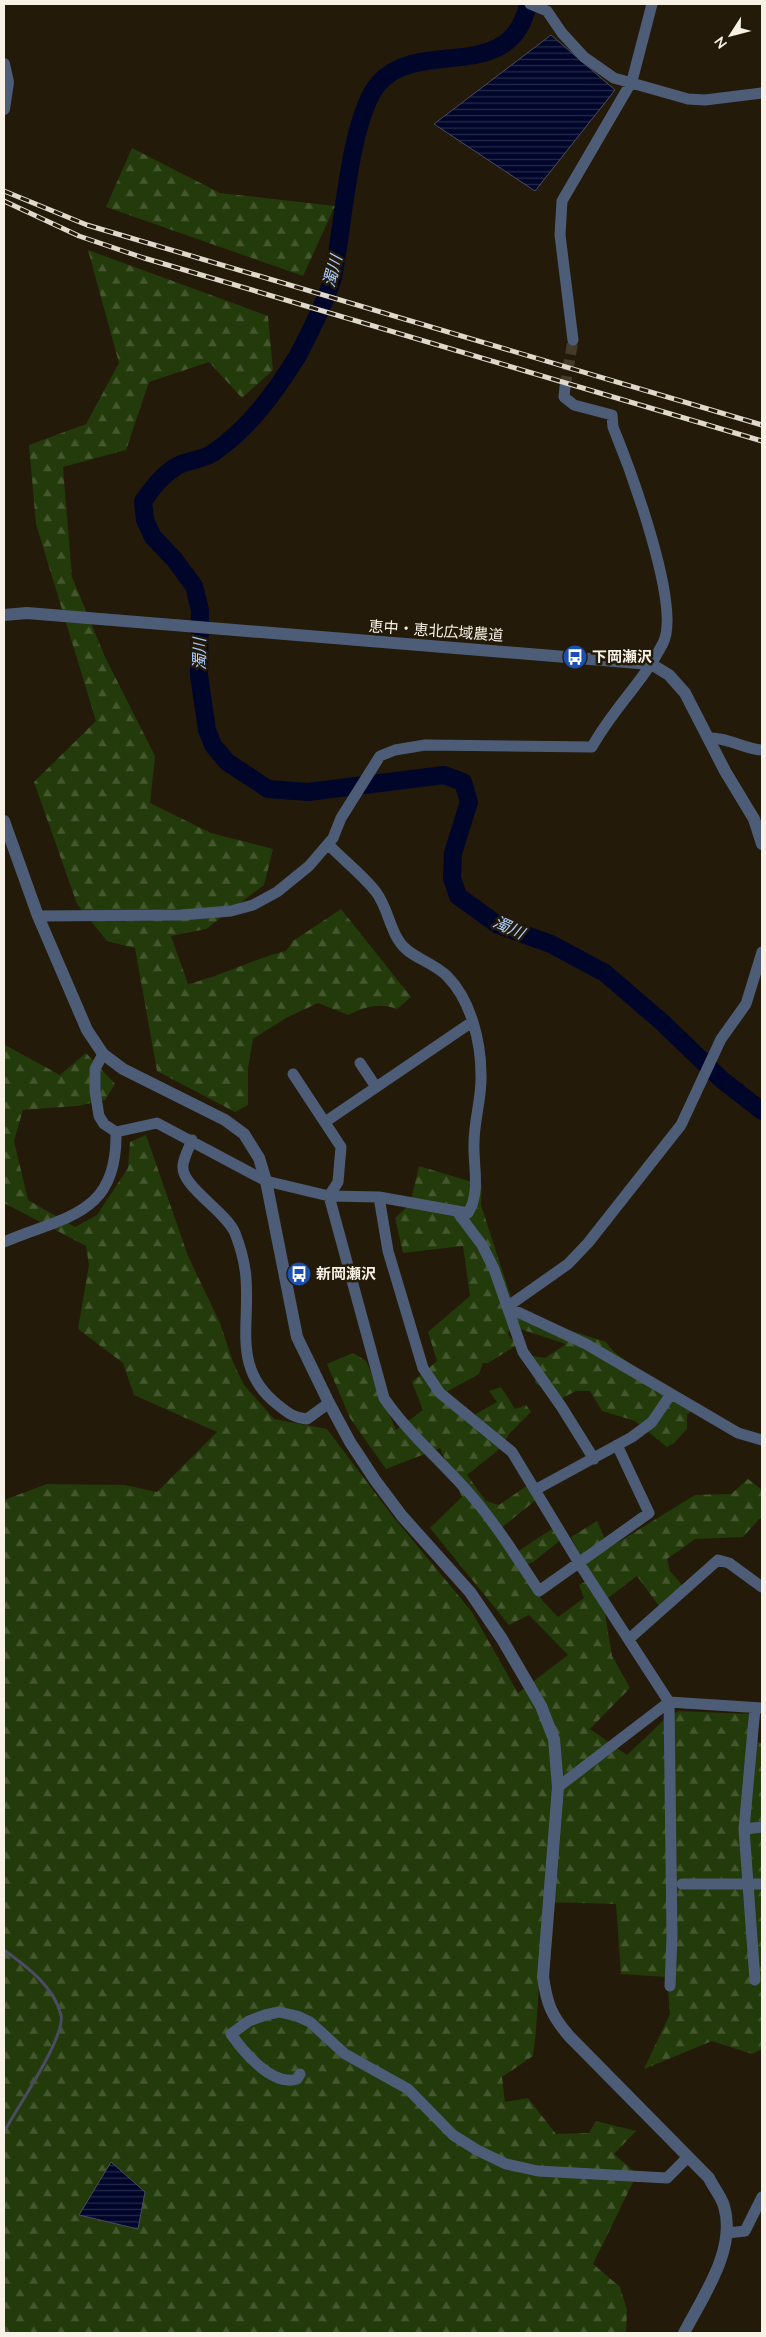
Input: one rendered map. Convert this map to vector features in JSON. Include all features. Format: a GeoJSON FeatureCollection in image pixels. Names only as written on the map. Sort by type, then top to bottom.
{"type":"FeatureCollection","features":[{"type":"Feature","properties":{"kind":"street"},"geometry":{"type":"LineString","coordinates":[[573,340],[560,235],[562,201],[632,81],[652,4]]}},
{"type":"Feature","properties":{"kind":"street"},"geometry":{"type":"LineString","coordinates":[[534,5],[547,11],[562,33],[584,57],[614,78],[632,81],[688,99],[705,100],[762,93]]}},
{"type":"Feature","properties":{"kind":"street"},"geometry":{"type":"LineString","coordinates":[[4,64],[8,82],[4,109]]}},
{"type":"Feature","properties":{"kind":"street"},"geometry":{"type":"LineString","coordinates":[[38,916],[181,915],[231,910],[253,905],[276,892],[309,866],[334,838],[341,818],[380,756],[395,750],[425,745],[592,747],[651,664],[664,641],[668,616],[659,566],[642,506],[613,426],[612,415],[574,405],[564,397],[564,387]]}},
{"type":"Feature","properties":{"kind":"street","name":"恵中・恵北広域農道"},"geometry":{"type":"LineString","coordinates":[[4,615],[27,613],[651,664],[669,675],[685,694],[754,819],[762,844]]}},
{"type":"Feature","properties":{"kind":"street"},"geometry":{"type":"LineString","coordinates":[[708,738],[723,738],[753,749],[762,750]]}},
{"type":"Feature","properties":{"kind":"street"},"geometry":{"type":"LineString","coordinates":[[4,821],[38,916],[87,1030],[102,1054],[123,1069],[225,1120],[244,1134],[259,1158],[266,1181],[297,1337],[329,1403],[350,1442],[375,1480],[402,1516],[470,1592],[502,1640],[541,1706],[554,1739],[558,1787],[543,1977],[547,2004],[556,2021],[569,2036],[709,2178],[724,2205],[728,2233],[716,2272],[684,2333]]}},
{"type":"Feature","properties":{"kind":"street"},"geometry":{"type":"LineString","coordinates":[[102,1054],[95,1069],[100,1116],[104,1124],[116,1132],[157,1123],[266,1181],[329,1196],[379,1197],[458,1213],[468,1213],[472,1207],[476,1183],[474,1142],[482,1076],[480,1055],[472,1022],[463,998],[448,977],[428,962],[406,950],[396,934],[377,893],[328,844]]}},
{"type":"Feature","properties":{"kind":"street"},"geometry":{"type":"LineString","coordinates":[[507,1306],[568,1264],[588,1243],[680,1125],[722,1039],[746,1004],[762,952]]}},
{"type":"Feature","properties":{"kind":"street"},"geometry":{"type":"LineString","coordinates":[[325,1122],[472,1022]]}},
{"type":"Feature","properties":{"kind":"street"},"geometry":{"type":"LineString","coordinates":[[360,1063],[376,1087]]}},
{"type":"Feature","properties":{"kind":"street"},"geometry":{"type":"LineString","coordinates":[[293,1074],[341,1147],[338,1182],[329,1196],[384,1398],[397,1417],[422,1441],[472,1496],[539,1591],[649,1513],[617,1445]]}},
{"type":"Feature","properties":{"kind":"street"},"geometry":{"type":"LineString","coordinates":[[4,1242],[30,1231],[60,1222],[90,1204],[100,1193],[112,1168],[116,1132]]}},
{"type":"Feature","properties":{"kind":"street"},"geometry":{"type":"LineString","coordinates":[[192,1140],[183,1166],[184,1174],[200,1195],[207,1199],[224,1216],[234,1232],[241,1255],[246,1277],[245,1339],[252,1374],[270,1399],[294,1418],[307,1419],[329,1403]]}},
{"type":"Feature","properties":{"kind":"street"},"geometry":{"type":"LineString","coordinates":[[379,1197],[388,1251],[426,1374],[440,1393],[512,1452],[579,1563],[630,1639],[669,1702],[672,1937],[670,1986]]}},
{"type":"Feature","properties":{"kind":"street"},"geometry":{"type":"LineString","coordinates":[[458,1213],[482,1245],[494,1269],[523,1352],[561,1406],[594,1459]]}},
{"type":"Feature","properties":{"kind":"street"},"geometry":{"type":"LineString","coordinates":[[507,1306],[586,1344],[738,1433],[762,1440]]}},
{"type":"Feature","properties":{"kind":"street"},"geometry":{"type":"LineString","coordinates":[[535,1490],[594,1459],[652,1422],[670,1394]]}},
{"type":"Feature","properties":{"kind":"street"},"geometry":{"type":"LineString","coordinates":[[630,1639],[718,1560],[729,1563],[762,1587]]}},
{"type":"Feature","properties":{"kind":"street"},"geometry":{"type":"LineString","coordinates":[[558,1787],[669,1702],[759,1708],[744,1829],[755,1980]]}},
{"type":"Feature","properties":{"kind":"street"},"geometry":{"type":"LineString","coordinates":[[744,1829],[762,1827]]}},
{"type":"Feature","properties":{"kind":"street"},"geometry":{"type":"LineString","coordinates":[[682,1884],[762,1884]]}},
{"type":"Feature","properties":{"kind":"street"},"geometry":{"type":"LineString","coordinates":[[300,2074],[296,2078],[285,2080],[256,2066],[231,2034],[250,2021],[279,2012],[310,2022],[346,2054],[408,2089],[453,2135],[477,2150],[506,2164],[538,2171],[667,2178],[688,2157]]}},
{"type":"Feature","properties":{"kind":"street"},"geometry":{"type":"LineString","coordinates":[[728,2233],[745,2231],[762,2197]]}},
{"type":"Feature","properties":{"kind":"green space"},"geometry":{"type":"Polygon","coordinates":[[[132,148],[220,193],[335,206],[303,276],[106,207],[132,148]]]}},
{"type":"Feature","properties":{"kind":"green space"},"geometry":{"type":"Polygon","coordinates":[[[88,250],[268,316],[273,370],[242,398],[209,362],[149,382],[126,450],[63,467],[72,577],[105,657],[155,756],[150,803],[211,833],[273,849],[264,885],[206,929],[171,936],[188,984],[286,951],[293,941],[341,909],[411,997],[397,1009],[372,1006],[348,1015],[318,1003],[286,1018],[253,1039],[248,1068],[248,1105],[235,1112],[157,1071],[135,948],[107,941],[77,904],[34,782],[96,721],[36,524],[29,445],[86,424],[119,363],[88,250]]]}},
{"type":"Feature","properties":{"kind":"green space"},"geometry":{"type":"Polygon","coordinates":[[[5,1045],[60,1075],[86,1053],[115,1084],[105,1100],[77,1106],[23,1110],[14,1141],[28,1200],[75,1227],[97,1215],[128,1168],[130,1142],[146,1135],[188,1256],[220,1323],[233,1362],[244,1385],[274,1419],[327,1429],[391,1514],[472,1612],[518,1693],[568,1655],[529,1615],[509,1625],[430,1528],[462,1497],[440,1448],[386,1469],[350,1418],[327,1364],[353,1353],[366,1361],[396,1430],[423,1410],[412,1382],[437,1361],[428,1332],[470,1296],[463,1246],[403,1253],[395,1218],[410,1204],[419,1166],[482,1185],[481,1205],[516,1313],[606,1342],[613,1351],[634,1367],[658,1393],[683,1396],[697,1406],[687,1415],[687,1429],[674,1443],[667,1447],[635,1421],[602,1411],[590,1391],[576,1391],[562,1398],[535,1383],[536,1365],[528,1355],[545,1358],[566,1344],[511,1326],[508,1333],[510,1338],[518,1342],[517,1345],[488,1363],[483,1363],[479,1374],[439,1396],[467,1419],[497,1402],[489,1391],[501,1387],[515,1409],[526,1405],[531,1412],[509,1434],[501,1448],[467,1475],[486,1501],[499,1505],[528,1485],[537,1499],[500,1529],[517,1552],[555,1527],[562,1539],[533,1562],[520,1566],[542,1600],[558,1617],[584,1598],[579,1585],[587,1581],[586,1567],[571,1537],[597,1521],[609,1548],[695,1495],[731,1494],[748,1479],[762,1490],[762,1516],[743,1537],[695,1539],[667,1559],[670,1571],[683,1586],[659,1606],[637,1576],[603,1602],[612,1656],[630,1688],[590,1729],[627,1755],[666,1718],[678,1711],[749,1714],[754,1740],[762,1744],[762,2049],[752,2054],[712,2041],[644,2069],[670,2014],[667,1977],[621,1974],[616,1904],[543,1902],[537,2018],[533,2056],[502,2077],[505,2102],[528,2098],[556,2134],[589,2133],[596,2121],[636,2131],[614,2154],[637,2174],[593,2264],[620,2287],[627,2310],[626,2333],[4,2333],[4,1500],[47,1484],[125,1485],[157,1492],[217,1432],[134,1395],[123,1363],[78,1329],[89,1265],[86,1246],[4,1203],[5,1045]]]}},
{"type":"Feature","properties":{"kind":"water"},"geometry":{"type":"Polygon","coordinates":[[[551,35],[615,90],[535,191],[434,124],[551,35]]]}},
{"type":"Feature","properties":{"kind":"water"},"geometry":{"type":"Polygon","coordinates":[[[111,2162],[145,2192],[138,2229],[79,2215],[111,2162]]]}},
{"type":"Feature","properties":{"kind":"waterway","name":"濁川"},"geometry":{"type":"LineString","coordinates":[[528,4],[518,29],[503,44],[484,53],[417,63],[396,70],[379,83],[369,99],[354,147],[331,285],[301,350],[270,397],[238,433],[213,453],[177,466],[158,482],[143,501],[145,520],[153,537],[174,559],[194,586],[200,610],[199,675],[207,730],[213,745],[227,762],[268,789],[308,792],[444,775],[463,782],[469,802],[453,853],[452,878],[458,896],[498,925],[551,944],[605,973],[663,1023],[721,1079],[762,1111]]}},
{"type":"Feature","properties":{"kind":"waterway"},"geometry":{"type":"LineString","coordinates":[[4,1950],[30,1970],[46,1986],[61,2015],[56,2039],[48,2056],[4,2132]]}},
{"type":"Feature","properties":{"kind":"tunnel"},"geometry":{"type":"LineString","coordinates":[[565,387],[573,340]]}},
{"type":"Feature","properties":{"kind":"railway"},"geometry":{"type":"LineString","coordinates":[[4,191],[87,225],[762,425]]}},
{"type":"Feature","properties":{"kind":"railway"},"geometry":{"type":"LineString","coordinates":[[4,201],[79,236],[144,258],[762,441]]}},
{"type":"Feature","properties":{"kind":"place","name":"下岡瀬沢"},"geometry":{"type":"Point","coordinates":[575,657]}},
{"type":"Feature","properties":{"kind":"place","name":"新岡瀬沢"},"geometry":{"type":"Point","coordinates":[299,1274]}}]}
